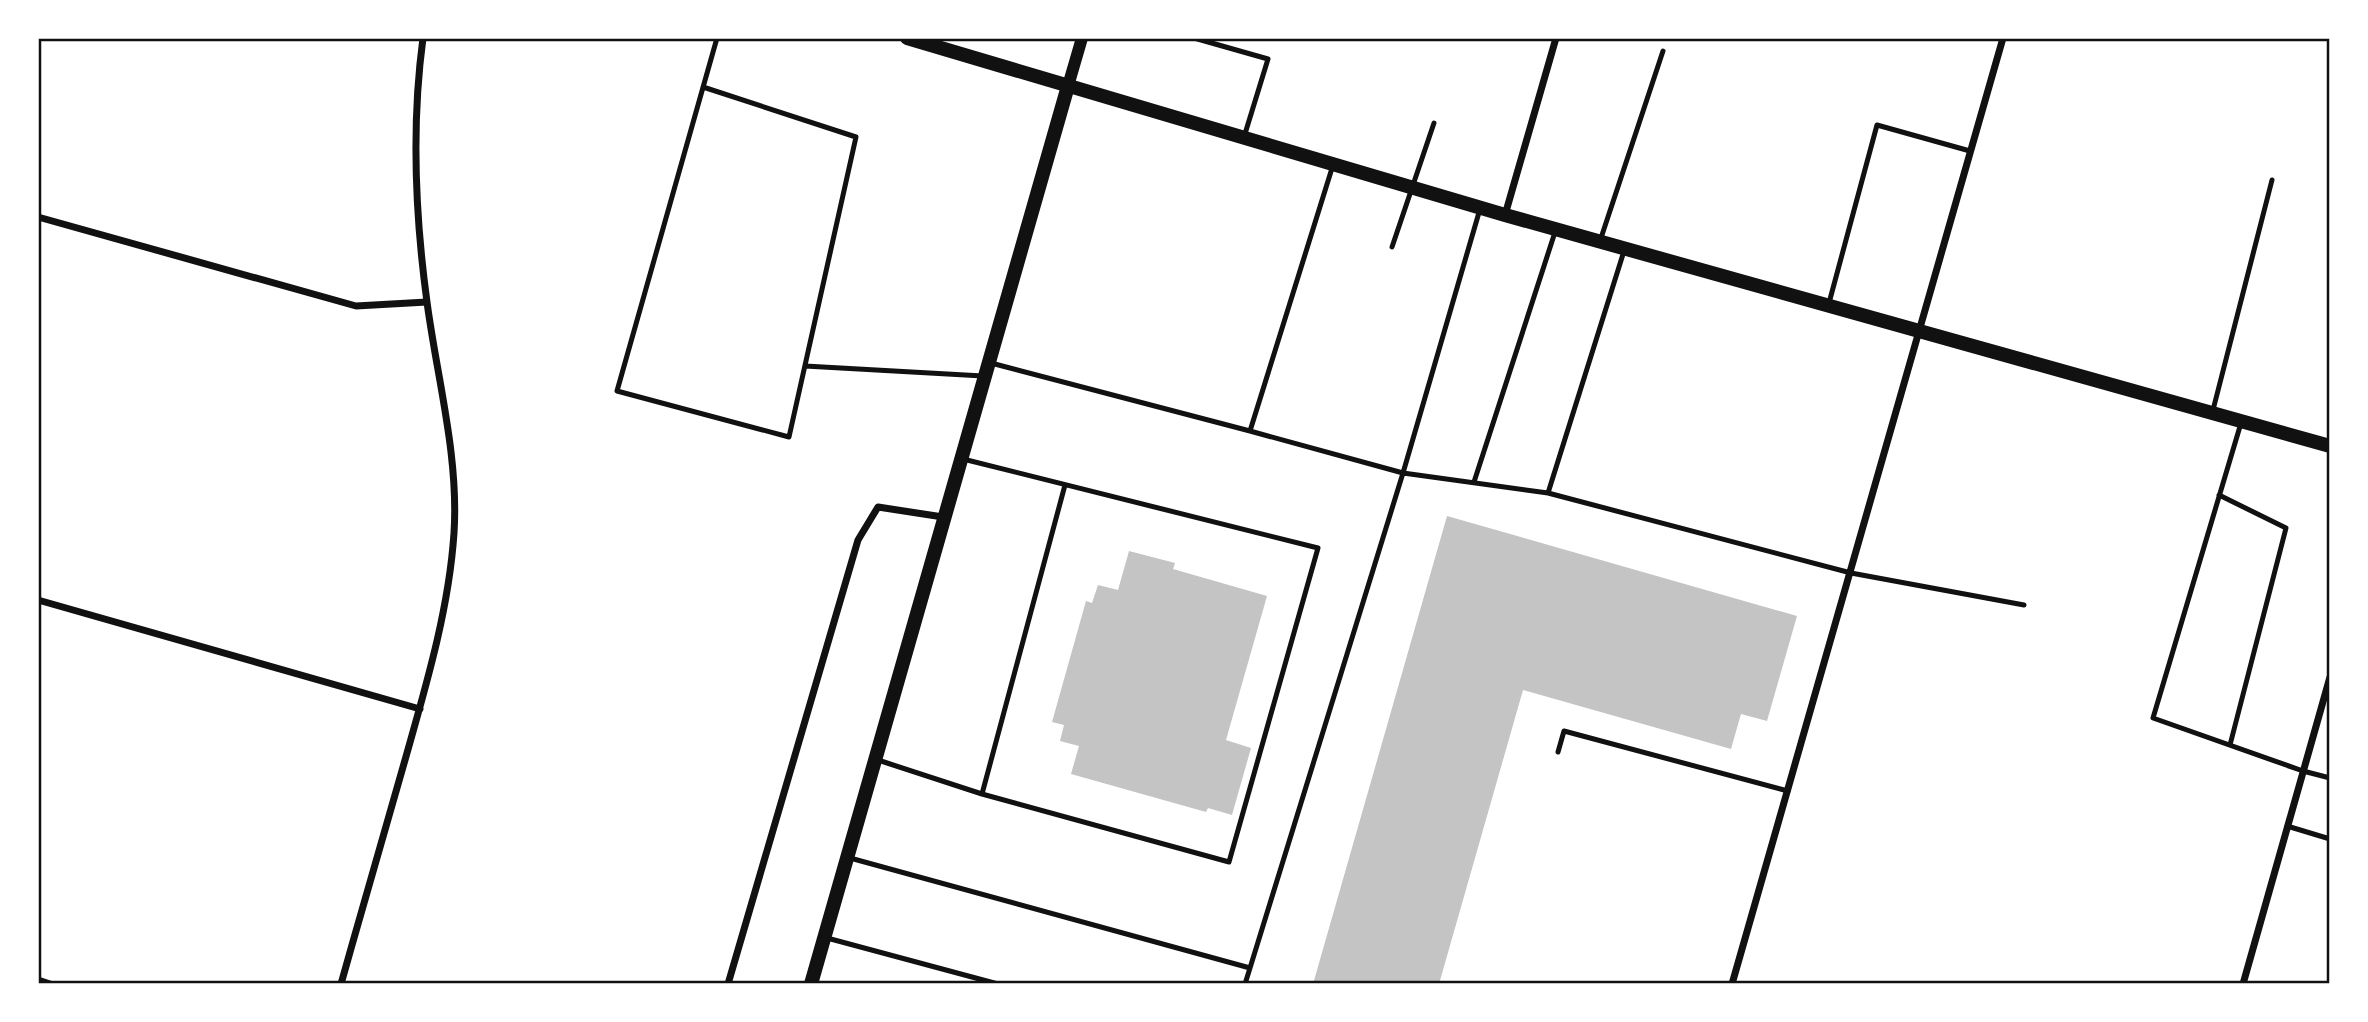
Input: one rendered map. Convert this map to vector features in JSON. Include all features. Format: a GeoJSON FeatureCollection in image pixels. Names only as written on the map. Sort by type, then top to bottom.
{"type":"FeatureCollection","features":[{"type":"Feature","properties":{"kind":"main road"},"geometry":{"type":"LineString","coordinates":[[906,38],[1480,208],[2329,446]]}},
{"type":"Feature","properties":{"kind":"main road"},"geometry":{"type":"LineString","coordinates":[[811,984],[1068,86]]}},
{"type":"Feature","properties":{"kind":"street"},"geometry":{"type":"LineString","coordinates":[[341,984],[420,709],[445,603],[454,531],[452,458],[427,302],[416,203],[415,97],[423,38]]}},
{"type":"Feature","properties":{"kind":"street"},"geometry":{"type":"LineString","coordinates":[[1068,86],[1082,38]]}},
{"type":"Feature","properties":{"kind":"street"},"geometry":{"type":"LineString","coordinates":[[1505,215],[1556,38]]}},
{"type":"Feature","properties":{"kind":"street"},"geometry":{"type":"LineString","coordinates":[[1732,984],[2003,38]]}},
{"type":"Feature","properties":{"kind":"street"},"geometry":{"type":"LineString","coordinates":[[38,217],[356,306],[427,302]]}},
{"type":"Feature","properties":{"kind":"street"},"geometry":{"type":"LineString","coordinates":[[728,984],[858,540],[878,507],[943,517]]}},
{"type":"Feature","properties":{"kind":"street"},"geometry":{"type":"LineString","coordinates":[[38,600],[420,709]]}},
{"type":"Feature","properties":{"kind":"street"},"geometry":{"type":"LineString","coordinates":[[2243,984],[2329,677]]}},
{"type":"Feature","properties":{"kind":"street"},"geometry":{"type":"LineString","coordinates":[[38,980],[50,984]]}},
{"type":"Feature","properties":{"kind":"lane"},"geometry":{"type":"LineString","coordinates":[[703,88],[856,137],[789,437],[617,391],[717,38]]}},
{"type":"Feature","properties":{"kind":"lane"},"geometry":{"type":"LineString","coordinates":[[1194,38],[1268,59],[1244,136]]}},
{"type":"Feature","properties":{"kind":"lane"},"geometry":{"type":"LineString","coordinates":[[1600,241],[1663,51]]}},
{"type":"Feature","properties":{"kind":"lane"},"geometry":{"type":"LineString","coordinates":[[1392,247],[1410,187],[1434,123]]}},
{"type":"Feature","properties":{"kind":"lane"},"geometry":{"type":"LineString","coordinates":[[1829,304],[1877,125],[1970,150]]}},
{"type":"Feature","properties":{"kind":"lane"},"geometry":{"type":"LineString","coordinates":[[1250,431],[1333,164]]}},
{"type":"Feature","properties":{"kind":"lane"},"geometry":{"type":"LineString","coordinates":[[2212,413],[2272,180]]}},
{"type":"Feature","properties":{"kind":"lane"},"geometry":{"type":"LineString","coordinates":[[1245,984],[1403,473],[1480,208]]}},
{"type":"Feature","properties":{"kind":"lane"},"geometry":{"type":"LineString","coordinates":[[1474,482],[1556,229]]}},
{"type":"Feature","properties":{"kind":"lane"},"geometry":{"type":"LineString","coordinates":[[1548,493],[1625,248]]}},
{"type":"Feature","properties":{"kind":"lane"},"geometry":{"type":"LineString","coordinates":[[805,366],[986,369],[1250,431],[1403,473],[1548,493],[1851,573],[2024,606]]}},
{"type":"Feature","properties":{"kind":"lane"},"geometry":{"type":"LineString","coordinates":[[2242,422],[2153,718],[2329,778]]}},
{"type":"Feature","properties":{"kind":"lane"},"geometry":{"type":"LineString","coordinates":[[874,758],[982,794],[1229,862],[1318,548],[960,458]]}},
{"type":"Feature","properties":{"kind":"lane"},"geometry":{"type":"LineString","coordinates":[[982,794],[1065,485]]}},
{"type":"Feature","properties":{"kind":"lane"},"geometry":{"type":"LineString","coordinates":[[2219,495],[2286,528],[2230,745]]}},
{"type":"Feature","properties":{"kind":"lane"},"geometry":{"type":"LineString","coordinates":[[1558,752],[1564,731],[1788,791]]}},
{"type":"Feature","properties":{"kind":"lane"},"geometry":{"type":"LineString","coordinates":[[2287,826],[2329,839]]}},
{"type":"Feature","properties":{"kind":"lane"},"geometry":{"type":"LineString","coordinates":[[847,857],[1250,968]]}},
{"type":"Feature","properties":{"kind":"lane"},"geometry":{"type":"LineString","coordinates":[[824,937],[998,984]]}},
{"type":"Feature","properties":{"kind":"building"},"geometry":{"type":"Polygon","coordinates":[[[1447,516],[1797,616],[1767,721],[1741,714],[1731,749],[1523,690],[1439,984],[1313,984],[1447,516]]]}},
{"type":"Feature","properties":{"kind":"building"},"geometry":{"type":"Polygon","coordinates":[[[1129,551],[1175,563],[1173,569],[1267,596],[1226,740],[1251,748],[1232,815],[1208,808],[1206,812],[1071,774],[1079,746],[1060,741],[1064,725],[1052,722],[1086,601],[1092,603],[1098,585],[1118,590],[1129,551]]]}}]}
